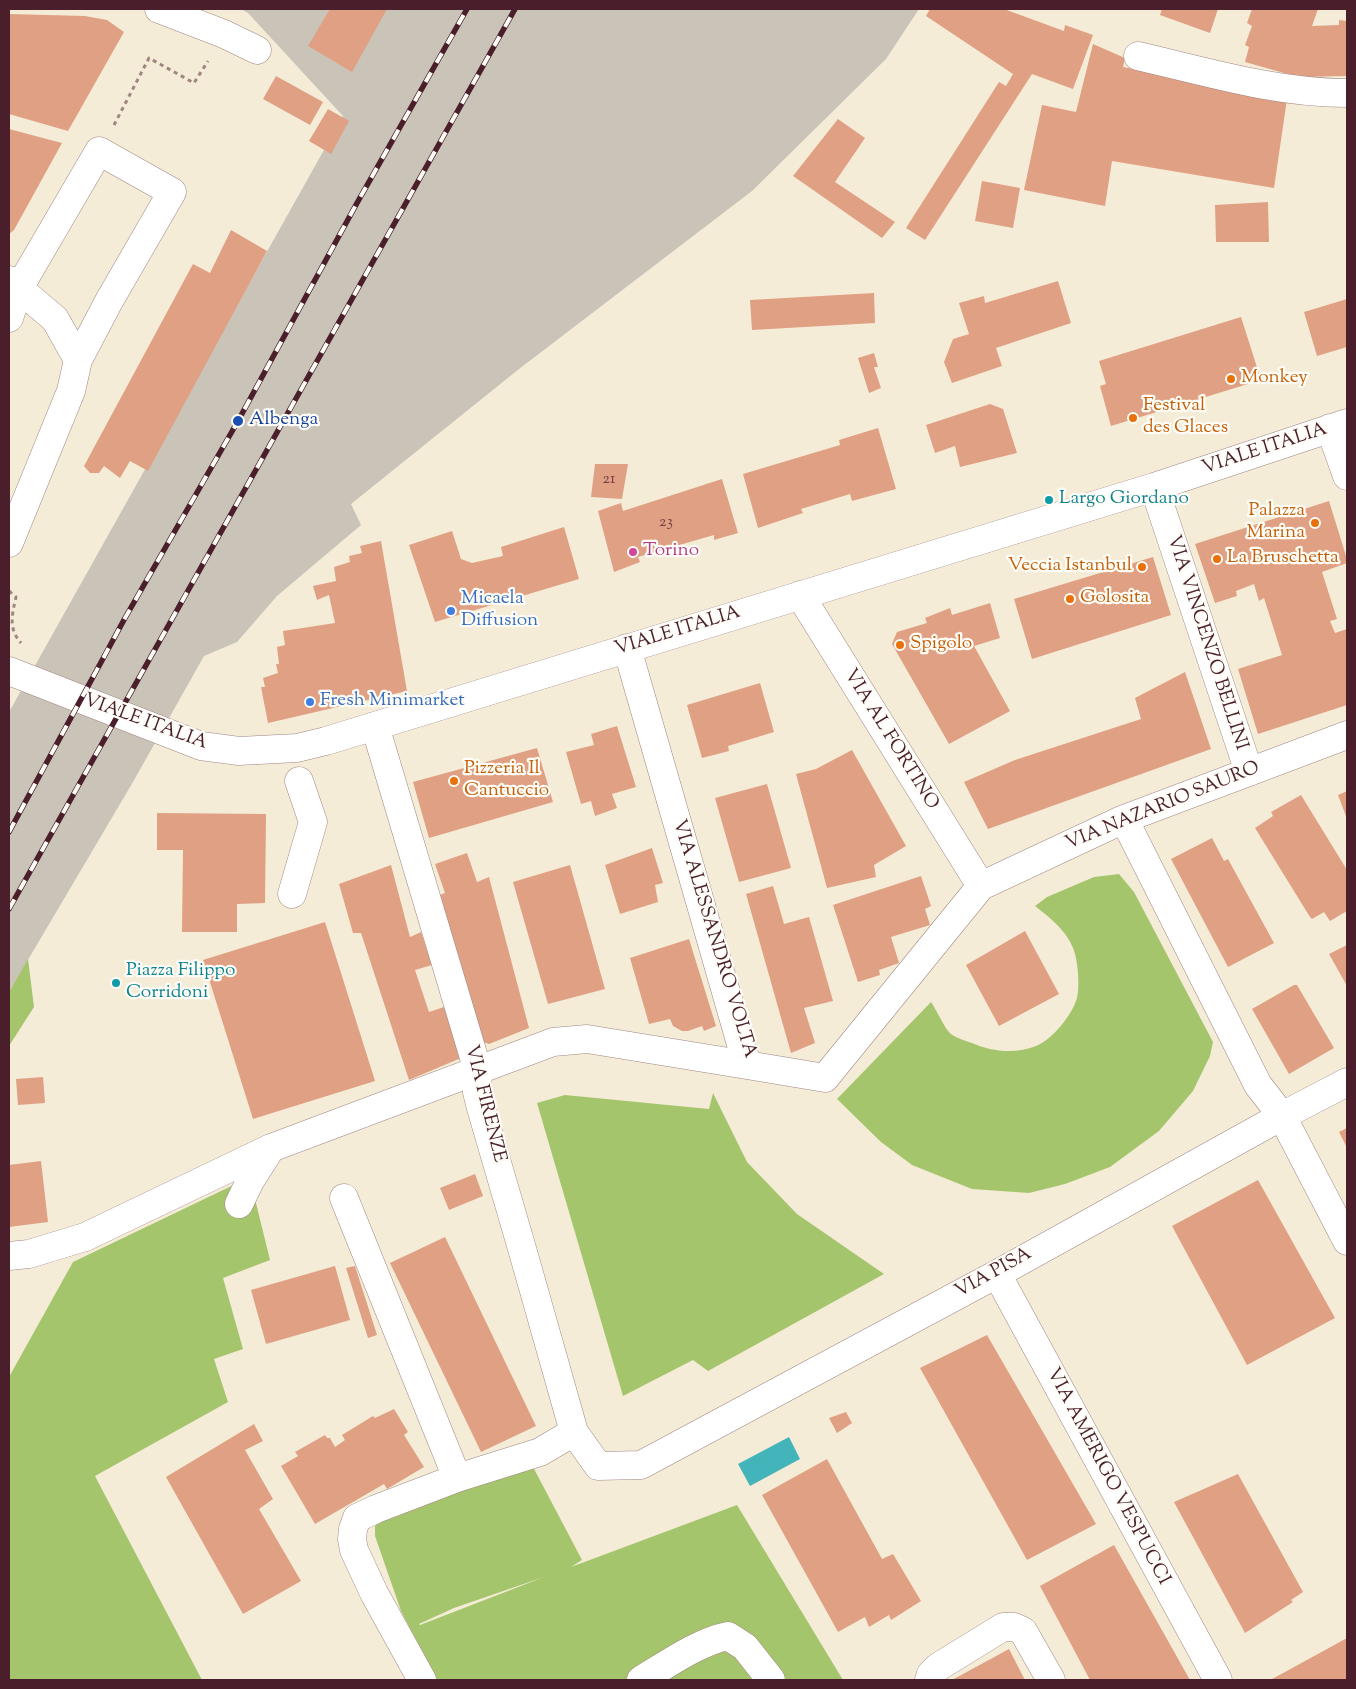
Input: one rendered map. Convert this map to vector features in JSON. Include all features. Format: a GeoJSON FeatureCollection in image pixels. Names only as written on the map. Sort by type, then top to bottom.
{"type":"FeatureCollection","features":[{"type":"Feature","properties":{"kind":"street"},"geometry":{"type":"LineString","coordinates":[[159,9],[224,34],[257,50]]}},
{"type":"Feature","properties":{"kind":"street"},"geometry":{"type":"LineString","coordinates":[[1138,56],[1266,86],[1324,93],[1347,93]]}},
{"type":"Feature","properties":{"kind":"street"},"geometry":{"type":"LineString","coordinates":[[9,318],[14,284],[99,151],[172,192],[109,301],[78,360],[71,391],[9,543]]}},
{"type":"Feature","properties":{"kind":"street"},"geometry":{"type":"LineString","coordinates":[[14,284],[55,319],[78,360]]}},
{"type":"Feature","properties":{"kind":"street"},"geometry":{"type":"LineString","coordinates":[[1339,425],[1347,476]]}},
{"type":"Feature","properties":{"kind":"street","name":"VIALE ITALIA"},"geometry":{"type":"LineString","coordinates":[[9,672],[201,746],[239,752],[297,748],[326,741],[1154,487],[1339,425]]}},
{"type":"Feature","properties":{"kind":"street","name":"VIA VINCENZO BELLINI"},"geometry":{"type":"LineString","coordinates":[[1154,487],[1249,772]]}},
{"type":"Feature","properties":{"kind":"street","name":"VIA AL FORTINO"},"geometry":{"type":"LineString","coordinates":[[800,595],[980,886]]}},
{"type":"Feature","properties":{"kind":"street","name":"VIA ALESSANDRO VOLTA"},"geometry":{"type":"LineString","coordinates":[[627,648],[748,1065],[825,1078],[980,886]]}},
{"type":"Feature","properties":{"kind":"street","name":"VIA FIRENZE"},"geometry":{"type":"LineString","coordinates":[[375,726],[478,1071],[477,1092],[481,1108],[524,1252],[574,1432],[598,1466],[641,1465]]}},
{"type":"Feature","properties":{"kind":"street","name":"VIA NAZARIO SAURO"},"geometry":{"type":"LineString","coordinates":[[980,886],[1124,819],[1347,735]]}},
{"type":"Feature","properties":{"kind":"street"},"geometry":{"type":"LineString","coordinates":[[292,894],[313,822],[299,781]]}},
{"type":"Feature","properties":{"kind":"street"},"geometry":{"type":"LineString","coordinates":[[1124,819],[1258,1085],[1282,1116],[1347,1241]]}},
{"type":"Feature","properties":{"kind":"street"},"geometry":{"type":"LineString","coordinates":[[9,1256],[29,1254],[85,1237],[270,1148],[553,1042],[587,1039],[748,1065]]}},
{"type":"Feature","properties":{"kind":"street","name":"VIA PISA"},"geometry":{"type":"LineString","coordinates":[[641,1465],[997,1274],[1347,1082]]}},
{"type":"Feature","properties":{"kind":"street"},"geometry":{"type":"LineString","coordinates":[[239,1204],[250,1181],[270,1148]]}},
{"type":"Feature","properties":{"kind":"street"},"geometry":{"type":"LineString","coordinates":[[344,1198],[457,1478]]}},
{"type":"Feature","properties":{"kind":"street","name":"VIA AMERIGO VESPUCCI"},"geometry":{"type":"LineString","coordinates":[[997,1274],[1218,1680]]}},
{"type":"Feature","properties":{"kind":"street"},"geometry":{"type":"LineString","coordinates":[[422,1680],[354,1550],[352,1539],[357,1518],[457,1478],[540,1452],[574,1432]]}},
{"type":"Feature","properties":{"kind":"street"},"geometry":{"type":"LineString","coordinates":[[929,1680],[930,1674],[938,1667],[1003,1627],[1014,1627],[1023,1631],[1051,1680]]}},
{"type":"Feature","properties":{"kind":"street"},"geometry":{"type":"LineString","coordinates":[[641,1680],[697,1648],[717,1638],[728,1636],[745,1647],[771,1680]]}},
{"type":"Feature","properties":{"kind":"path"},"geometry":{"type":"LineString","coordinates":[[99,151],[114,127],[149,58],[194,83],[224,34]]}},
{"type":"Feature","properties":{"kind":"path"},"geometry":{"type":"LineString","coordinates":[[9,590],[16,597],[12,616],[14,635],[25,648]]}},
{"type":"Feature","properties":{"kind":"shaded area"},"geometry":{"type":"Polygon","coordinates":[[[241,9],[919,9],[886,59],[752,191],[519,369],[351,504],[361,525],[277,596],[237,642],[204,656],[133,782],[9,992],[9,712],[343,116],[248,13],[241,9]]]}},
{"type":"Feature","properties":{"kind":"green space"},"geometry":{"type":"Polygon","coordinates":[[[1119,874],[1134,892],[1213,1042],[1210,1056],[1193,1091],[1159,1131],[1110,1167],[1065,1184],[1029,1193],[972,1189],[912,1165],[881,1142],[837,1099],[931,1002],[951,1034],[980,1046],[1012,1051],[1028,1049],[1049,1038],[1071,1012],[1078,993],[1078,973],[1075,953],[1070,942],[1057,925],[1035,906],[1047,897],[1094,877],[1119,874]]]}},
{"type":"Feature","properties":{"kind":"green space"},"geometry":{"type":"Polygon","coordinates":[[[28,959],[34,1007],[9,1046],[9,992],[28,959]]]}},
{"type":"Feature","properties":{"kind":"green space"},"geometry":{"type":"Polygon","coordinates":[[[713,1093],[747,1162],[797,1214],[884,1274],[708,1371],[693,1360],[623,1396],[537,1103],[565,1095],[709,1109],[713,1093]]]}},
{"type":"Feature","properties":{"kind":"green space"},"geometry":{"type":"Polygon","coordinates":[[[246,1179],[254,1195],[270,1260],[223,1278],[243,1349],[214,1359],[228,1402],[95,1476],[202,1680],[9,1680],[9,1377],[73,1262],[246,1179]]]}},
{"type":"Feature","properties":{"kind":"green space"},"geometry":{"type":"Polygon","coordinates":[[[532,1465],[582,1560],[571,1567],[737,1505],[843,1680],[437,1680],[401,1611],[375,1536],[375,1526],[383,1518],[532,1465]],[[544,1577],[454,1608],[420,1625],[544,1577]]]}},
{"type":"Feature","properties":{"kind":"water"},"geometry":{"type":"Polygon","coordinates":[[[789,1437],[800,1459],[750,1486],[738,1464],[789,1437]]]}},
{"type":"Feature","properties":{"kind":"building"},"geometry":{"type":"Polygon","coordinates":[[[330,9],[387,9],[352,72],[308,46],[330,9]]]}},
{"type":"Feature","properties":{"kind":"building"},"geometry":{"type":"Polygon","coordinates":[[[930,9],[1004,9],[1064,31],[1065,25],[1093,35],[1073,89],[1032,74],[925,240],[906,228],[999,82],[1006,86],[1013,74],[926,16],[930,9]]]}},
{"type":"Feature","properties":{"kind":"building"},"geometry":{"type":"Polygon","coordinates":[[[1162,9],[1218,9],[1210,33],[1160,15],[1162,9]]]}},
{"type":"Feature","properties":{"kind":"building"},"geometry":{"type":"Polygon","coordinates":[[[1252,9],[1318,9],[1312,26],[1339,25],[1339,20],[1347,21],[1347,76],[1298,77],[1245,62],[1249,47],[1245,45],[1252,26],[1247,23],[1252,9]]]}},
{"type":"Feature","properties":{"kind":"building"},"geometry":{"type":"Polygon","coordinates":[[[9,14],[85,16],[107,20],[124,32],[68,131],[9,114],[9,14]]]}},
{"type":"Feature","properties":{"kind":"building"},"geometry":{"type":"Polygon","coordinates":[[[1093,44],[1125,58],[1123,67],[1287,99],[1274,188],[1112,161],[1105,206],[1024,190],[1042,105],[1076,112],[1093,44]]]}},
{"type":"Feature","properties":{"kind":"building"},"geometry":{"type":"Polygon","coordinates":[[[276,76],[323,102],[310,125],[263,99],[276,76]]]}},
{"type":"Feature","properties":{"kind":"building"},"geometry":{"type":"Polygon","coordinates":[[[328,109],[349,121],[331,154],[309,141],[328,109]]]}},
{"type":"Feature","properties":{"kind":"building"},"geometry":{"type":"Polygon","coordinates":[[[838,119],[865,138],[835,182],[895,222],[882,238],[793,176],[838,119]]]}},
{"type":"Feature","properties":{"kind":"building"},"geometry":{"type":"Polygon","coordinates":[[[9,129],[62,143],[14,230],[9,234],[9,129]]]}},
{"type":"Feature","properties":{"kind":"building"},"geometry":{"type":"Polygon","coordinates":[[[982,181],[1020,188],[1013,228],[975,221],[982,181]]]}},
{"type":"Feature","properties":{"kind":"building"},"geometry":{"type":"Polygon","coordinates":[[[1268,202],[1269,242],[1216,242],[1215,205],[1268,202]]]}},
{"type":"Feature","properties":{"kind":"building"},"geometry":{"type":"Polygon","coordinates":[[[231,230],[267,251],[148,471],[130,461],[120,478],[104,466],[99,473],[90,473],[84,466],[193,264],[210,273],[231,230]]]}},
{"type":"Feature","properties":{"kind":"building"},"geometry":{"type":"Polygon","coordinates":[[[1058,281],[1071,323],[996,348],[1002,366],[952,383],[944,362],[953,339],[969,334],[959,303],[984,296],[985,303],[1058,281]]]}},
{"type":"Feature","properties":{"kind":"building"},"geometry":{"type":"Polygon","coordinates":[[[874,293],[875,323],[752,330],[750,300],[874,293]]]}},
{"type":"Feature","properties":{"kind":"building"},"geometry":{"type":"Polygon","coordinates":[[[1347,299],[1347,347],[1317,356],[1304,312],[1347,299]]]}},
{"type":"Feature","properties":{"kind":"building"},"geometry":{"type":"Polygon","coordinates":[[[1241,317],[1261,380],[1111,426],[1100,386],[1106,384],[1099,361],[1241,317]]]}},
{"type":"Feature","properties":{"kind":"building"},"geometry":{"type":"Polygon","coordinates":[[[874,353],[878,367],[874,367],[881,388],[869,393],[858,358],[874,353]]]}},
{"type":"Feature","properties":{"kind":"building"},"geometry":{"type":"Polygon","coordinates":[[[990,404],[1003,409],[1017,453],[960,467],[955,446],[935,453],[926,425],[990,404]]]}},
{"type":"Feature","properties":{"kind":"building"},"geometry":{"type":"Polygon","coordinates":[[[878,428],[896,489],[852,501],[850,494],[801,509],[803,513],[758,528],[743,474],[840,445],[839,440],[878,428]]]}},
{"type":"Feature","properties":{"kind":"building"},"geometry":{"type":"Polygon","coordinates":[[[595,464],[628,464],[622,499],[591,497],[595,464]]]}},
{"type":"Feature","properties":{"kind":"building"},"geometry":{"type":"Polygon","coordinates":[[[722,479],[738,533],[714,540],[714,535],[638,557],[640,562],[614,572],[598,511],[621,503],[623,511],[722,479]]]}},
{"type":"Feature","properties":{"kind":"building"},"geometry":{"type":"Polygon","coordinates":[[[1329,501],[1347,563],[1322,572],[1337,619],[1330,621],[1335,633],[1347,629],[1347,705],[1258,734],[1238,669],[1282,655],[1264,598],[1259,601],[1254,584],[1236,591],[1237,596],[1215,603],[1195,544],[1329,501]]]}},
{"type":"Feature","properties":{"kind":"building"},"geometry":{"type":"Polygon","coordinates":[[[564,527],[579,579],[435,622],[409,545],[452,531],[461,559],[472,563],[503,556],[501,547],[564,527]]]}},
{"type":"Feature","properties":{"kind":"building"},"geometry":{"type":"Polygon","coordinates":[[[381,541],[407,691],[268,723],[261,687],[265,687],[263,678],[278,673],[276,664],[279,664],[277,647],[285,645],[283,631],[335,623],[329,595],[317,600],[313,586],[336,581],[334,567],[350,562],[349,556],[362,553],[360,546],[381,541]]]}},
{"type":"Feature","properties":{"kind":"building"},"geometry":{"type":"Polygon","coordinates":[[[1153,557],[1171,615],[1032,659],[1014,599],[1153,557]]]}},
{"type":"Feature","properties":{"kind":"building"},"geometry":{"type":"Polygon","coordinates":[[[990,603],[1000,638],[974,646],[1010,711],[949,744],[892,644],[897,632],[927,623],[925,618],[950,608],[952,615],[990,603]]]}},
{"type":"Feature","properties":{"kind":"building"},"geometry":{"type":"Polygon","coordinates":[[[1185,672],[1211,749],[988,829],[964,782],[1015,760],[1141,719],[1135,698],[1185,672]]]}},
{"type":"Feature","properties":{"kind":"building"},"geometry":{"type":"Polygon","coordinates":[[[760,683],[774,732],[728,746],[729,751],[702,758],[687,705],[760,683]]]}},
{"type":"Feature","properties":{"kind":"building"},"geometry":{"type":"Polygon","coordinates":[[[617,726],[636,787],[612,794],[617,808],[595,816],[591,801],[581,804],[566,752],[594,745],[591,734],[617,726]]]}},
{"type":"Feature","properties":{"kind":"building"},"geometry":{"type":"Polygon","coordinates":[[[537,748],[553,802],[429,838],[413,782],[537,748]]]}},
{"type":"Feature","properties":{"kind":"building"},"geometry":{"type":"Polygon","coordinates":[[[852,750],[906,846],[874,865],[876,877],[827,888],[796,774],[816,769],[852,750]]]}},
{"type":"Feature","properties":{"kind":"building"},"geometry":{"type":"Polygon","coordinates":[[[767,784],[791,868],[739,882],[715,798],[767,784]]]}},
{"type":"Feature","properties":{"kind":"building"},"geometry":{"type":"Polygon","coordinates":[[[1347,791],[1347,819],[1338,795],[1347,791]]]}},
{"type":"Feature","properties":{"kind":"building"},"geometry":{"type":"Polygon","coordinates":[[[1301,795],[1347,870],[1347,911],[1330,921],[1324,912],[1312,919],[1310,917],[1255,828],[1273,816],[1271,812],[1301,795]]]}},
{"type":"Feature","properties":{"kind":"building"},"geometry":{"type":"Polygon","coordinates":[[[157,813],[266,814],[265,903],[237,904],[237,932],[182,932],[183,850],[157,850],[157,813]]]}},
{"type":"Feature","properties":{"kind":"building"},"geometry":{"type":"Polygon","coordinates":[[[1212,838],[1224,861],[1228,859],[1274,943],[1228,967],[1171,859],[1212,838]]]}},
{"type":"Feature","properties":{"kind":"building"},"geometry":{"type":"Polygon","coordinates":[[[652,848],[663,883],[655,885],[658,902],[620,914],[605,865],[652,848]]]}},
{"type":"Feature","properties":{"kind":"building"},"geometry":{"type":"Polygon","coordinates":[[[467,853],[477,882],[489,877],[529,1028],[489,1044],[483,1042],[440,895],[445,893],[435,864],[467,853]]]}},
{"type":"Feature","properties":{"kind":"building"},"geometry":{"type":"Polygon","coordinates":[[[391,865],[410,937],[421,932],[432,965],[415,970],[429,1012],[444,1007],[461,1058],[409,1080],[361,933],[353,933],[339,884],[391,865]]]}},
{"type":"Feature","properties":{"kind":"building"},"geometry":{"type":"Polygon","coordinates":[[[570,865],[605,989],[548,1004],[513,882],[570,865]]]}},
{"type":"Feature","properties":{"kind":"building"},"geometry":{"type":"Polygon","coordinates":[[[921,876],[931,906],[925,909],[930,925],[891,937],[899,963],[879,970],[880,975],[858,982],[833,905],[921,876]]]}},
{"type":"Feature","properties":{"kind":"building"},"geometry":{"type":"Polygon","coordinates":[[[773,886],[784,924],[809,917],[833,1001],[804,1008],[815,1043],[791,1053],[746,894],[773,886]]]}},
{"type":"Feature","properties":{"kind":"building"},"geometry":{"type":"Polygon","coordinates":[[[325,922],[375,1081],[253,1119],[203,960],[325,922]]]}},
{"type":"Feature","properties":{"kind":"building"},"geometry":{"type":"Polygon","coordinates":[[[1025,931],[1059,994],[999,1026],[966,965],[1025,931]]]}},
{"type":"Feature","properties":{"kind":"building"},"geometry":{"type":"Polygon","coordinates":[[[689,939],[716,1026],[704,1031],[702,1026],[682,1031],[673,1026],[670,1019],[649,1024],[630,958],[689,939]]]}},
{"type":"Feature","properties":{"kind":"building"},"geometry":{"type":"Polygon","coordinates":[[[1347,945],[1347,986],[1329,954],[1347,945]]]}},
{"type":"Feature","properties":{"kind":"building"},"geometry":{"type":"Polygon","coordinates":[[[1297,985],[1334,1048],[1289,1074],[1252,1009],[1297,985]]]}},
{"type":"Feature","properties":{"kind":"building"},"geometry":{"type":"Polygon","coordinates":[[[43,1077],[45,1103],[18,1105],[16,1079],[43,1077]]]}},
{"type":"Feature","properties":{"kind":"building"},"geometry":{"type":"Polygon","coordinates":[[[1347,1128],[1347,1148],[1339,1132],[1347,1128]]]}},
{"type":"Feature","properties":{"kind":"building"},"geometry":{"type":"Polygon","coordinates":[[[41,1161],[48,1222],[9,1227],[9,1165],[41,1161]]]}},
{"type":"Feature","properties":{"kind":"building"},"geometry":{"type":"Polygon","coordinates":[[[475,1174],[483,1196],[449,1210],[440,1188],[475,1174]]]}},
{"type":"Feature","properties":{"kind":"building"},"geometry":{"type":"Polygon","coordinates":[[[1258,1180],[1335,1318],[1247,1365],[1172,1226],[1258,1180]]]}},
{"type":"Feature","properties":{"kind":"building"},"geometry":{"type":"Polygon","coordinates":[[[445,1237],[536,1426],[481,1452],[390,1263],[445,1237]]]}},
{"type":"Feature","properties":{"kind":"building"},"geometry":{"type":"Polygon","coordinates":[[[335,1266],[350,1320],[266,1344],[251,1290],[335,1266]]]}},
{"type":"Feature","properties":{"kind":"building"},"geometry":{"type":"Polygon","coordinates":[[[355,1266],[377,1335],[368,1338],[346,1268],[355,1266]]]}},
{"type":"Feature","properties":{"kind":"building"},"geometry":{"type":"Polygon","coordinates":[[[987,1335],[1096,1524],[1027,1560],[920,1368],[987,1335]]]}},
{"type":"Feature","properties":{"kind":"building"},"geometry":{"type":"Polygon","coordinates":[[[394,1409],[408,1432],[404,1435],[424,1467],[387,1489],[384,1484],[315,1524],[281,1466],[298,1456],[295,1452],[325,1435],[327,1438],[330,1438],[335,1447],[345,1440],[342,1435],[373,1416],[375,1418],[394,1409]]]}},
{"type":"Feature","properties":{"kind":"building"},"geometry":{"type":"Polygon","coordinates":[[[846,1412],[852,1423],[837,1433],[829,1418],[846,1412]]]}},
{"type":"Feature","properties":{"kind":"building"},"geometry":{"type":"Polygon","coordinates":[[[254,1424],[263,1441],[245,1450],[273,1499],[259,1509],[301,1581],[243,1614],[166,1477],[254,1424]]]}},
{"type":"Feature","properties":{"kind":"building"},"geometry":{"type":"Polygon","coordinates":[[[827,1459],[882,1559],[893,1554],[921,1601],[891,1620],[889,1615],[869,1627],[865,1617],[838,1632],[762,1495],[827,1459]]]}},
{"type":"Feature","properties":{"kind":"building"},"geometry":{"type":"Polygon","coordinates":[[[1238,1474],[1303,1592],[1291,1600],[1293,1602],[1245,1633],[1174,1502],[1238,1474]]]}},
{"type":"Feature","properties":{"kind":"building"},"geometry":{"type":"Polygon","coordinates":[[[1114,1545],[1190,1680],[1090,1680],[1040,1586],[1114,1545]]]}},
{"type":"Feature","properties":{"kind":"building"},"geometry":{"type":"Polygon","coordinates":[[[1347,1638],[1347,1680],[1270,1680],[1285,1672],[1347,1638]]]}},
{"type":"Feature","properties":{"kind":"building"},"geometry":{"type":"Polygon","coordinates":[[[1009,1649],[1025,1680],[952,1680],[1009,1649]]]}},
{"type":"Feature","properties":{"kind":"railway"},"geometry":{"type":"LineString","coordinates":[[9,832],[125,618],[238,421],[357,203],[467,9]]}},
{"type":"Feature","properties":{"kind":"railway"},"geometry":{"type":"LineString","coordinates":[[9,909],[515,9]]}},
{"type":"Feature","properties":{"kind":"place","name":"Monkey"},"geometry":{"type":"Point","coordinates":[1231,379]}},
{"type":"Feature","properties":{"kind":"place","name":"Festival des Glaces"},"geometry":{"type":"Point","coordinates":[1133,418]}},
{"type":"Feature","properties":{"kind":"place","name":"Albenga"},"geometry":{"type":"Point","coordinates":[238,421]}},
{"type":"Feature","properties":{"kind":"place","name":"Largo Giordano"},"geometry":{"type":"Point","coordinates":[1049,500]}},
{"type":"Feature","properties":{"kind":"place","name":"Palazza Marina"},"geometry":{"type":"Point","coordinates":[1315,523]}},
{"type":"Feature","properties":{"kind":"place","name":"Torino"},"geometry":{"type":"Point","coordinates":[633,552]}},
{"type":"Feature","properties":{"kind":"place","name":"La Bruschetta"},"geometry":{"type":"Point","coordinates":[1217,559]}},
{"type":"Feature","properties":{"kind":"place","name":"Veccia Istanbul"},"geometry":{"type":"Point","coordinates":[1142,567]}},
{"type":"Feature","properties":{"kind":"place","name":"Golosita"},"geometry":{"type":"Point","coordinates":[1070,599]}},
{"type":"Feature","properties":{"kind":"place","name":"Micaela Diffusion"},"geometry":{"type":"Point","coordinates":[451,611]}},
{"type":"Feature","properties":{"kind":"place","name":"Spigolo"},"geometry":{"type":"Point","coordinates":[900,645]}},
{"type":"Feature","properties":{"kind":"place","name":"Fresh Minimarket"},"geometry":{"type":"Point","coordinates":[310,702]}},
{"type":"Feature","properties":{"kind":"place","name":"Pizzeria Il Cantuccio"},"geometry":{"type":"Point","coordinates":[454,781]}},
{"type":"Feature","properties":{"kind":"place","name":"Piazza Filippo Corridoni"},"geometry":{"type":"Point","coordinates":[116,983]}}]}
